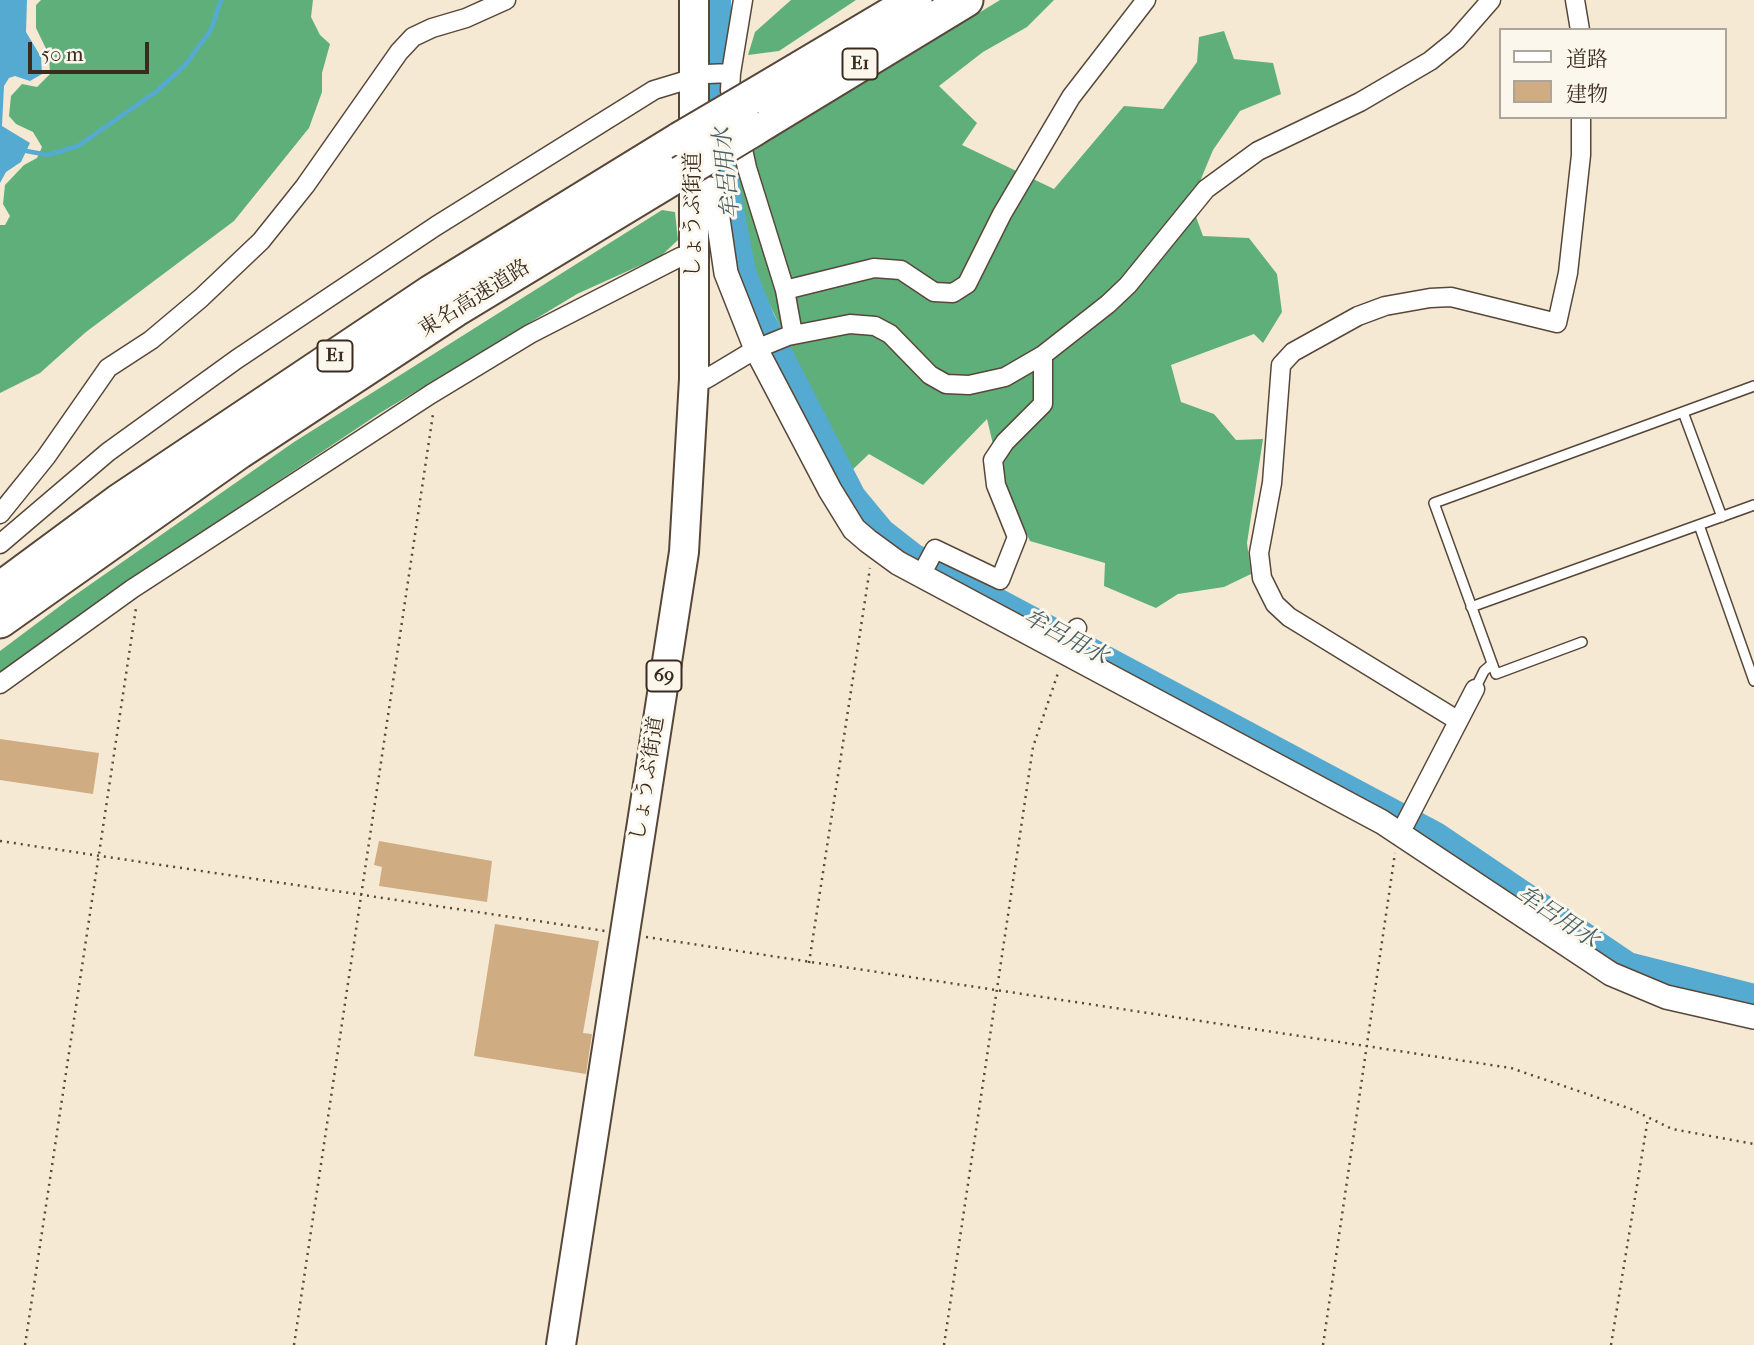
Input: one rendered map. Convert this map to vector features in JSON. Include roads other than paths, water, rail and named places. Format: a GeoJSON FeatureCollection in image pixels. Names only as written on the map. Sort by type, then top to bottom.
{"type":"FeatureCollection","features":[{"type":"Feature","properties":{"kind":"highway","name":"東名高速道路"},"geometry":{"type":"LineString","coordinates":[[0,589],[119,502],[431,292],[680,139],[726,88],[915,0]]}},
{"type":"Feature","properties":{"kind":"highway","name":"東名高速道路"},"geometry":{"type":"LineString","coordinates":[[0,621],[228,460],[455,310],[687,179],[726,88],[966,0]]}},
{"type":"Feature","properties":{"kind":"main road","name":"しょうぶ街道"},"geometry":{"type":"LineString","coordinates":[[561,1345],[684,552],[694,379],[694,254],[687,179],[726,88],[694,0]]}},
{"type":"Feature","properties":{"kind":"street"},"geometry":{"type":"LineString","coordinates":[[0,514],[46,457],[108,368],[151,340],[201,298],[261,241],[304,186],[399,52],[414,37],[432,28],[466,18],[506,0]]}},
{"type":"Feature","properties":{"kind":"street"},"geometry":{"type":"LineString","coordinates":[[726,88],[744,0]]}},
{"type":"Feature","properties":{"kind":"street"},"geometry":{"type":"LineString","coordinates":[[785,290],[874,268],[901,270],[934,292],[953,292],[967,284],[1002,214],[1071,97],[1146,0]]}},
{"type":"Feature","properties":{"kind":"street"},"geometry":{"type":"LineString","coordinates":[[694,379],[706,379],[759,347],[791,335],[850,324],[876,326],[890,334],[930,375],[946,384],[969,385],[1005,377],[1044,355],[1128,285],[1206,189],[1258,151],[1360,102],[1430,61],[1456,40],[1491,0]]}},
{"type":"Feature","properties":{"kind":"street"},"geometry":{"type":"LineString","coordinates":[[1578,1],[1580,28]]}},
{"type":"Feature","properties":{"kind":"street"},"geometry":{"type":"LineString","coordinates":[[0,544],[108,452],[259,345],[525,168],[654,90],[730,89],[747,168],[785,290],[791,335]]}},
{"type":"Feature","properties":{"kind":"street"},"geometry":{"type":"LineString","coordinates":[[1457,720],[1289,617],[1275,604],[1262,578],[1259,552],[1272,483],[1281,365],[1293,352],[1357,316],[1385,306],[1430,298],[1451,297],[1557,323],[1568,273],[1581,155],[1581,119]]}},
{"type":"Feature","properties":{"kind":"street"},"geometry":{"type":"LineString","coordinates":[[687,179],[710,189],[726,272],[759,347],[843,513],[854,529],[882,551],[1402,829],[1611,974],[1666,997],[1754,1017]]}},
{"type":"Feature","properties":{"kind":"street"},"geometry":{"type":"LineString","coordinates":[[0,684],[132,589],[431,394],[530,334],[680,257],[694,254]]}},
{"type":"Feature","properties":{"kind":"street"},"geometry":{"type":"LineString","coordinates":[[923,572],[935,549],[1000,580],[1017,537],[996,485],[993,460],[1004,442],[1043,404],[1044,355]]}},
{"type":"Feature","properties":{"kind":"street"},"geometry":{"type":"LineString","coordinates":[[1067,648],[1076,628]]}},
{"type":"Feature","properties":{"kind":"street"},"geometry":{"type":"LineString","coordinates":[[1402,829],[1475,689]]}},
{"type":"Feature","properties":{"kind":"lane"},"geometry":{"type":"LineString","coordinates":[[1582,642],[1496,674],[1434,503],[1754,386]]}},
{"type":"Feature","properties":{"kind":"lane"},"geometry":{"type":"LineString","coordinates":[[1683,412],[1722,517]]}},
{"type":"Feature","properties":{"kind":"lane"},"geometry":{"type":"LineString","coordinates":[[1471,607],[1754,505]]}},
{"type":"Feature","properties":{"kind":"lane"},"geometry":{"type":"LineString","coordinates":[[1699,525],[1754,681]]}},
{"type":"Feature","properties":{"kind":"lane"},"geometry":{"type":"LineString","coordinates":[[1475,689],[1484,671],[1492,664]]}},
{"type":"Feature","properties":{"kind":"water"},"geometry":{"type":"Polygon","coordinates":[[[0,0],[27,0],[26,32],[41,57],[42,74],[30,81],[15,76],[9,78],[4,86],[2,126],[30,143],[21,162],[6,172],[0,183],[0,0]]]}},
{"type":"Feature","properties":{"kind":"waterway"},"geometry":{"type":"LineString","coordinates":[[21,150],[48,155],[78,146],[157,91],[186,64],[211,30],[221,0]]}},
{"type":"Feature","properties":{"kind":"waterway","name":"牟呂用水"},"geometry":{"type":"LineString","coordinates":[[717,0],[718,91],[725,184],[742,272],[761,320],[852,497],[881,532],[913,557],[1436,836],[1628,966],[1754,998]]}}]}
